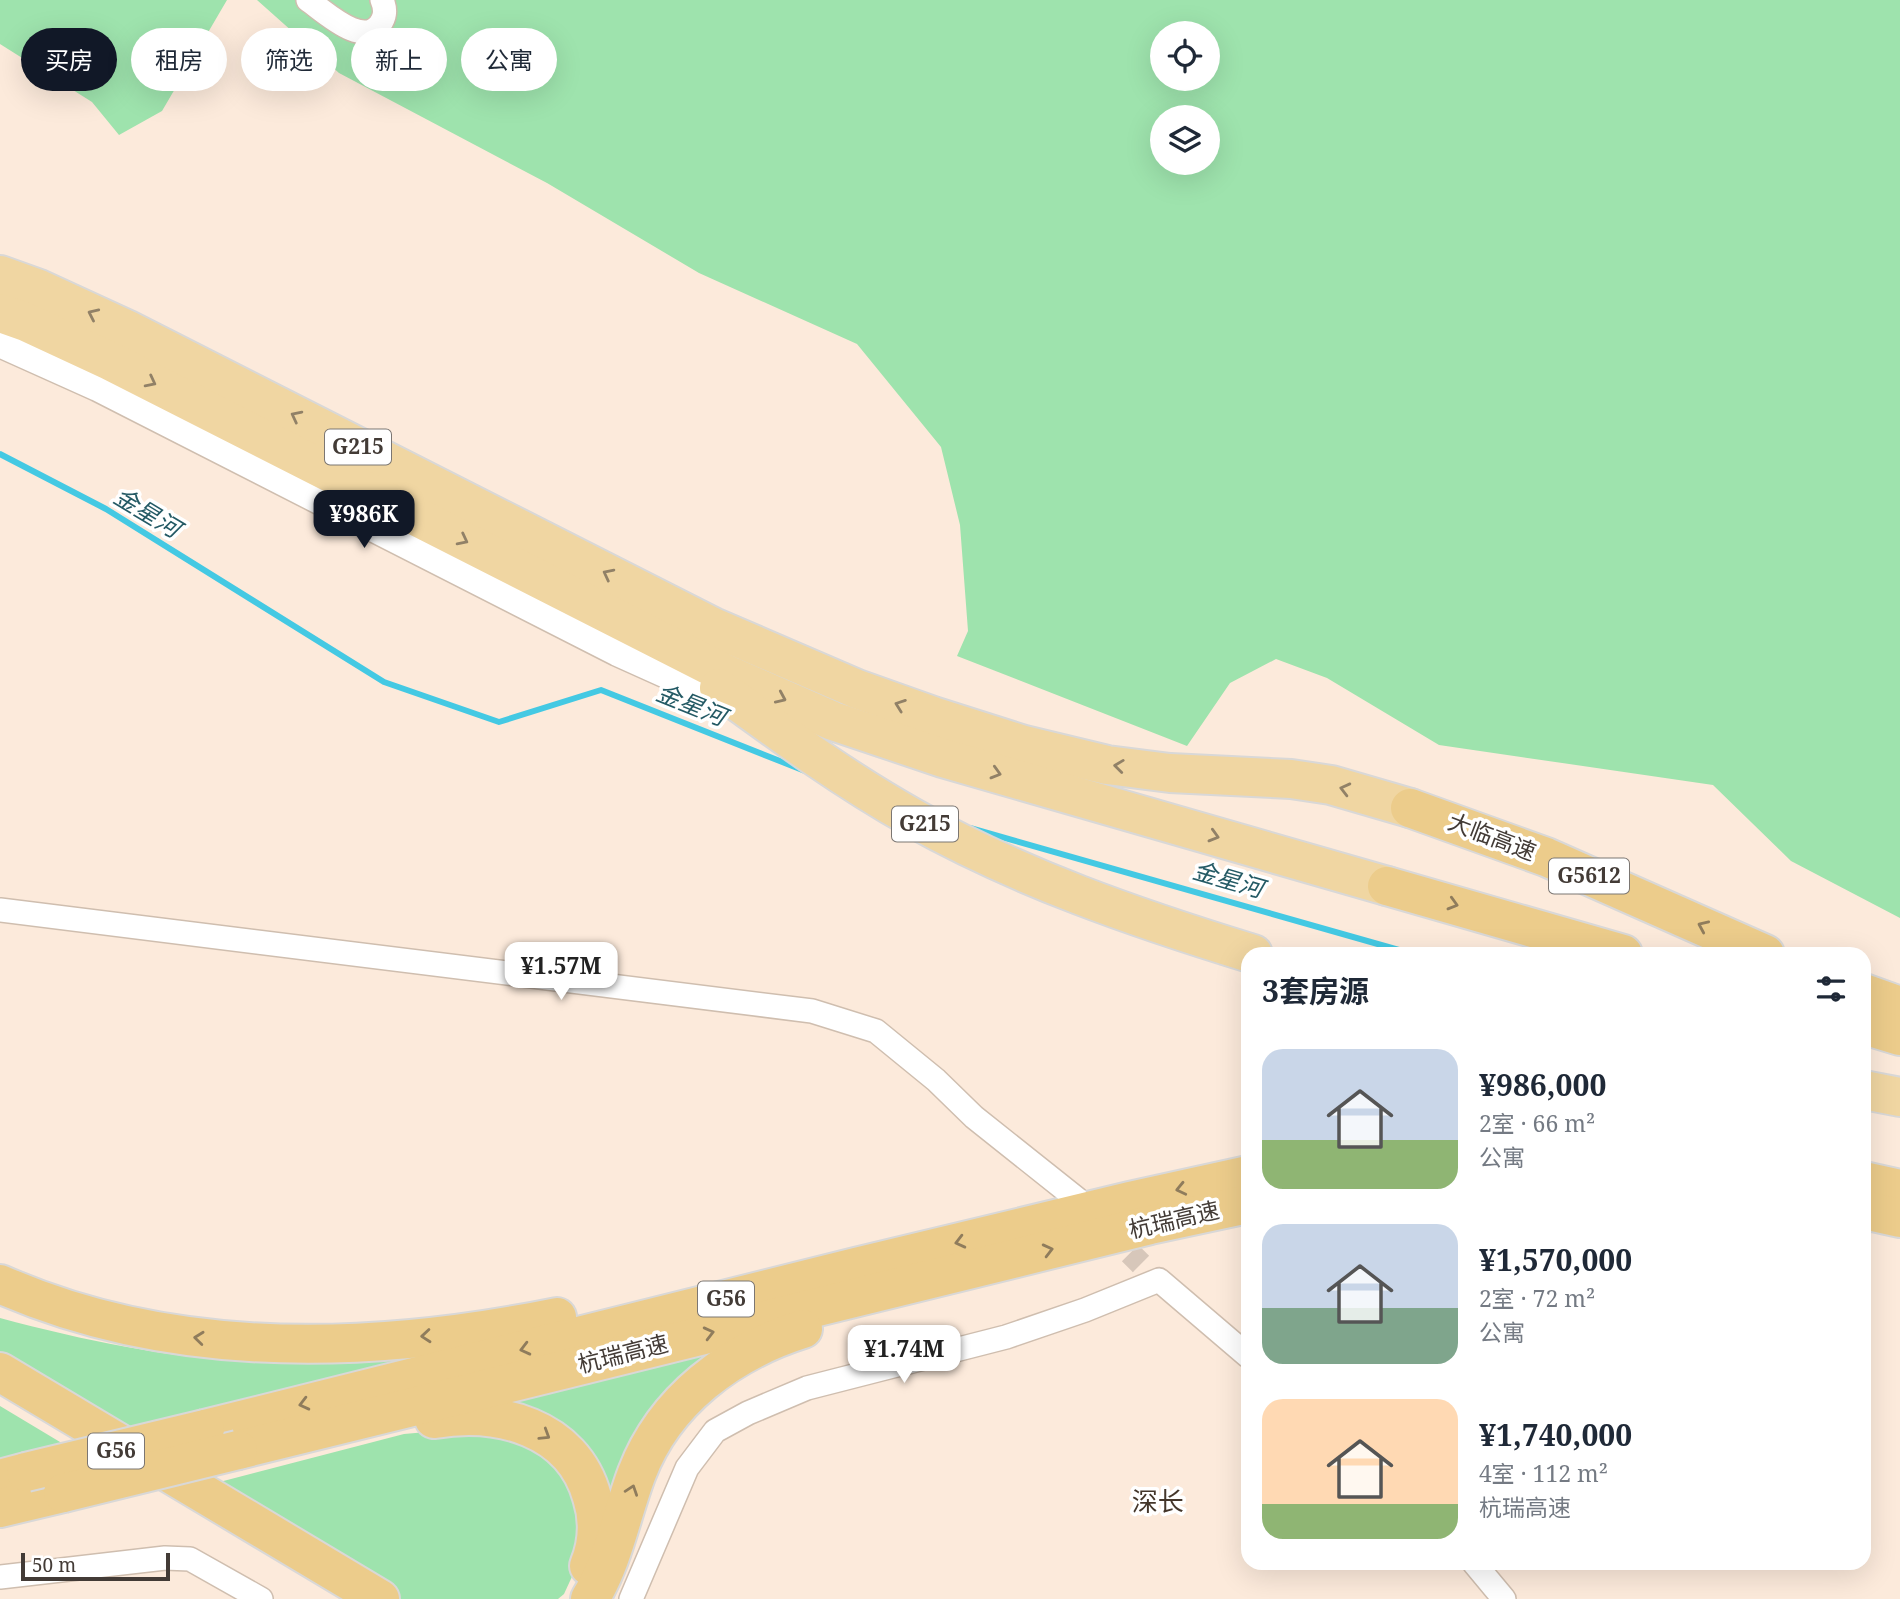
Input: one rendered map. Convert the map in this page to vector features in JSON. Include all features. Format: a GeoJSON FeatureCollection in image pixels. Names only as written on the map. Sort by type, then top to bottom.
{"type":"FeatureCollection","features":[{"type":"Feature","properties":{"kind":"highway","name":"G215"},"geometry":{"type":"LineString","coordinates":[[0,275],[39,289],[126,329],[639,610],[747,709],[913,818],[986,856],[1040,880],[1170,928],[1241,950]]}},
{"type":"Feature","properties":{"kind":"highway","name":"G215"},"geometry":{"type":"LineString","coordinates":[[0,313],[26,322],[110,361],[639,610],[713,627],[857,689],[933,716],[1024,746],[1107,765],[1170,773],[1291,779],[1331,785],[1410,808]]}},
{"type":"Feature","properties":{"kind":"highway"},"geometry":{"type":"LineString","coordinates":[[639,610],[726,674],[833,721],[943,758],[1599,947]]}},
{"type":"Feature","properties":{"kind":"highway","name":"大临高速"},"geometry":{"type":"LineString","coordinates":[[1410,808],[1546,857],[1749,947]]}},
{"type":"Feature","properties":{"kind":"highway"},"geometry":{"type":"LineString","coordinates":[[1871,996],[1900,1006]]}},
{"type":"Feature","properties":{"kind":"highway"},"geometry":{"type":"LineString","coordinates":[[1871,1027],[1900,1036]]}},
{"type":"Feature","properties":{"kind":"highway"},"geometry":{"type":"LineString","coordinates":[[1871,1091],[1900,1097]]}},
{"type":"Feature","properties":{"kind":"highway","name":"杭瑞高速"},"geometry":{"type":"LineString","coordinates":[[13,1476],[1130,1200],[1241,1176]]}},
{"type":"Feature","properties":{"kind":"highway"},"geometry":{"type":"LineString","coordinates":[[1871,1183],[1900,1189]]}},
{"type":"Feature","properties":{"kind":"highway","name":"杭瑞高速"},"geometry":{"type":"LineString","coordinates":[[0,1508],[964,1270],[1241,1206]]}},
{"type":"Feature","properties":{"kind":"highway"},"geometry":{"type":"LineString","coordinates":[[1871,1212],[1900,1218]]}},
{"type":"Feature","properties":{"kind":"highway"},"geometry":{"type":"LineString","coordinates":[[0,1284],[83,1315],[165,1333],[242,1341],[345,1342],[485,1329],[680,1293],[856,1267]]}},
{"type":"Feature","properties":{"kind":"highway"},"geometry":{"type":"LineString","coordinates":[[590,1599],[609,1562],[638,1471],[651,1443],[669,1416],[693,1390],[724,1366],[765,1344],[964,1270]]}},
{"type":"Feature","properties":{"kind":"highway"},"geometry":{"type":"LineString","coordinates":[[0,1372],[380,1599]]}},
{"type":"Feature","properties":{"kind":"highway"},"geometry":{"type":"LineString","coordinates":[[0,1390],[349,1599]]}},
{"type":"Feature","properties":{"kind":"highway"},"geometry":{"type":"LineString","coordinates":[[238,1450],[449,1417],[491,1417],[529,1426],[560,1445],[572,1458],[583,1472],[595,1506],[596,1542],[592,1560],[585,1577],[569,1599]]}},
{"type":"Feature","properties":{"kind":"street"},"geometry":{"type":"LineString","coordinates":[[308,0],[348,28],[362,33],[373,30],[381,23],[385,12],[382,0]]}},
{"type":"Feature","properties":{"kind":"street"},"geometry":{"type":"LineString","coordinates":[[0,342],[98,386],[618,651],[747,709]]}},
{"type":"Feature","properties":{"kind":"street"},"geometry":{"type":"LineString","coordinates":[[0,910],[812,1011],[876,1031],[936,1080],[974,1117],[1077,1199]]}},
{"type":"Feature","properties":{"kind":"street"},"geometry":{"type":"LineString","coordinates":[[1141,1264],[1241,1350]]}},
{"type":"Feature","properties":{"kind":"street"},"geometry":{"type":"LineString","coordinates":[[631,1599],[687,1468],[715,1431],[748,1413],[807,1388],[1006,1337],[1085,1310],[1159,1280]]}},
{"type":"Feature","properties":{"kind":"street"},"geometry":{"type":"LineString","coordinates":[[0,1577],[165,1559],[190,1559],[261,1599]]}},
{"type":"Feature","properties":{"kind":"street"},"geometry":{"type":"LineString","coordinates":[[1481,1570],[1504,1599]]}},
{"type":"Feature","properties":{"kind":"green space"},"geometry":{"type":"Polygon","coordinates":[[[0,0],[227,0],[211,28],[131,28],[131,91],[174,91],[162,111],[119,135],[92,102],[75,91],[117,91],[117,28],[21,28],[21,57],[0,44],[0,0]]]}},
{"type":"Feature","properties":{"kind":"green space"},"geometry":{"type":"Polygon","coordinates":[[[257,0],[1900,0],[1900,918],[1791,861],[1713,785],[1439,745],[1327,678],[1276,659],[1230,683],[1187,746],[957,656],[968,631],[960,525],[941,447],[857,344],[699,273],[547,183],[373,91],[447,91],[447,28],[351,28],[351,79],[337,71],[337,28],[288,28],[257,0]]]}},
{"type":"Feature","properties":{"kind":"green space"},"geometry":{"type":"Polygon","coordinates":[[[0,1318],[141,1350],[212,1359],[302,1363],[428,1357],[118,1433],[22,1374],[0,1353],[0,1318]]]}},
{"type":"Feature","properties":{"kind":"green space"},"geometry":{"type":"Polygon","coordinates":[[[722,1348],[609,1517],[491,1406],[722,1348]]]}},
{"type":"Feature","properties":{"kind":"green space"},"geometry":{"type":"Polygon","coordinates":[[[0,1406],[75,1451],[0,1470],[0,1406]]]}},
{"type":"Feature","properties":{"kind":"green space"},"geometry":{"type":"Polygon","coordinates":[[[484,1427],[545,1449],[579,1495],[581,1557],[564,1594],[558,1599],[400,1599],[208,1485],[404,1434],[484,1427]]]}},
{"type":"Feature","properties":{"kind":"waterway","name":"金星河"},"geometry":{"type":"LineString","coordinates":[[0,454],[106,509],[384,682],[499,722],[601,690],[805,771]]}},
{"type":"Feature","properties":{"kind":"waterway","name":"金星河"},"geometry":{"type":"LineString","coordinates":[[970,828],[1388,947]]}},
{"type":"Feature","properties":{"kind":"tunnel"},"geometry":{"type":"LineString","coordinates":[[1106,1229],[1141,1264]]}},
{"type":"Feature","properties":{"kind":"district","name":"深长"},"geometry":{"type":"Point","coordinates":[1158,1502]}}]}
